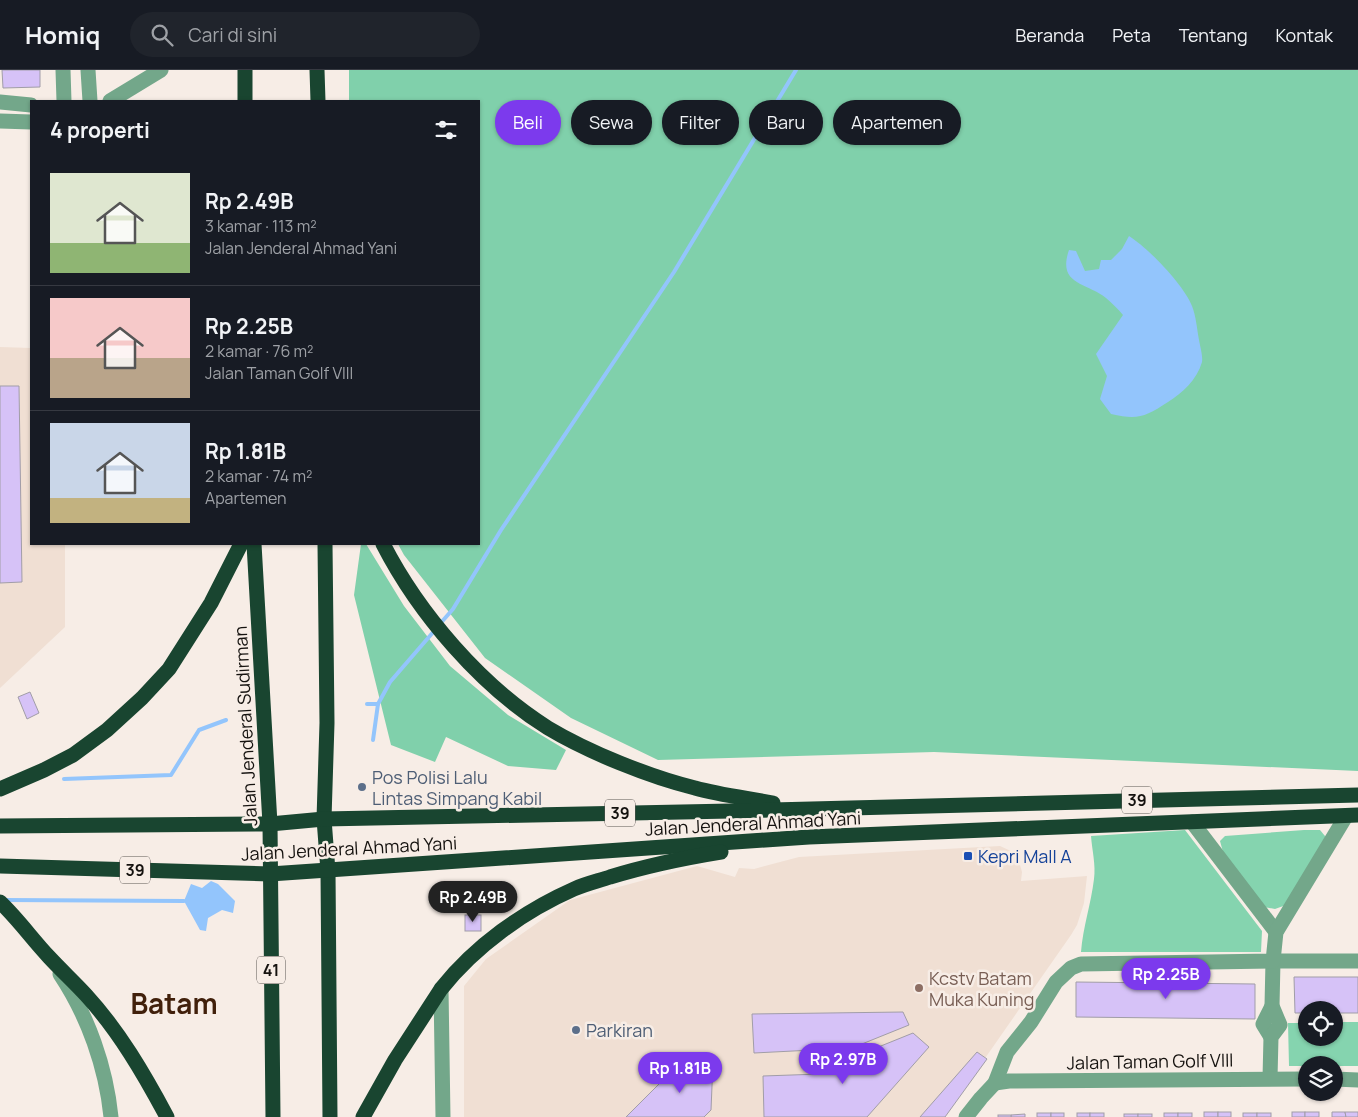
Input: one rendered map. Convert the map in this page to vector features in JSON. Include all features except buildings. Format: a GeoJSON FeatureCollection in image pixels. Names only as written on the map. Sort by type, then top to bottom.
{"type":"FeatureCollection","features":[{"type":"Feature","properties":{"kind":"highway"},"geometry":{"type":"LineString","coordinates":[[245,70],[245,100]]}},
{"type":"Feature","properties":{"kind":"highway"},"geometry":{"type":"LineString","coordinates":[[316,70],[318,100]]}},
{"type":"Feature","properties":{"kind":"highway"},"geometry":{"type":"LineString","coordinates":[[0,789],[73,755],[107,730],[154,686],[168,669],[211,603],[240,545]]}},
{"type":"Feature","properties":{"kind":"highway","name":"Jalan Jenderal Sudirman"},"geometry":{"type":"LineString","coordinates":[[254,545],[270,824],[273,1117]]}},
{"type":"Feature","properties":{"kind":"highway"},"geometry":{"type":"LineString","coordinates":[[325,545],[327,723],[324,819],[328,871],[330,1117]]}},
{"type":"Feature","properties":{"kind":"highway"},"geometry":{"type":"LineString","coordinates":[[384,545],[390,558],[446,638],[468,662],[514,703],[548,728],[623,764],[695,788],[801,809]]}},
{"type":"Feature","properties":{"kind":"highway","name":"Jalan Jenderal Ahmad Yani"},"geometry":{"type":"LineString","coordinates":[[0,826],[270,824],[324,819],[1358,795]]}},
{"type":"Feature","properties":{"kind":"highway"},"geometry":{"type":"LineString","coordinates":[[915,806],[917,834]]}},
{"type":"Feature","properties":{"kind":"highway","name":"Jalan Jenderal Ahmad Yani"},"geometry":{"type":"LineString","coordinates":[[0,866],[270,874],[809,837],[1352,816]]}},
{"type":"Feature","properties":{"kind":"highway"},"geometry":{"type":"LineString","coordinates":[[363,1117],[395,1060],[450,978],[488,941],[534,910],[575,888],[628,872],[691,857],[809,837]]}},
{"type":"Feature","properties":{"kind":"highway"},"geometry":{"type":"LineString","coordinates":[[5,906],[48,956],[87,996],[111,1026],[146,1078],[167,1117]]}},
{"type":"Feature","properties":{"kind":"street"},"geometry":{"type":"LineString","coordinates":[[112,100],[161,70]]}},
{"type":"Feature","properties":{"kind":"street"},"geometry":{"type":"LineString","coordinates":[[64,100],[63,71],[88,71],[90,100]]}},
{"type":"Feature","properties":{"kind":"street"},"geometry":{"type":"LineString","coordinates":[[0,102],[30,105]]}},
{"type":"Feature","properties":{"kind":"street"},"geometry":{"type":"LineString","coordinates":[[0,121],[30,122]]}},
{"type":"Feature","properties":{"kind":"street"},"geometry":{"type":"LineString","coordinates":[[1270,1078],[1271,1037],[1280,1025],[1272,1006],[1276,932],[1352,816]]}},
{"type":"Feature","properties":{"kind":"street"},"geometry":{"type":"LineString","coordinates":[[1192,822],[1276,932]]}},
{"type":"Feature","properties":{"kind":"street"},"geometry":{"type":"LineString","coordinates":[[48,956],[80,1008],[95,1046],[111,1117]]}},
{"type":"Feature","properties":{"kind":"street"},"geometry":{"type":"LineString","coordinates":[[966,1117],[995,1083],[1008,1052],[1031,1022],[1056,982],[1071,968],[1081,964],[1358,961]]}},
{"type":"Feature","properties":{"kind":"street"},"geometry":{"type":"LineString","coordinates":[[442,989],[443,1117]]}},
{"type":"Feature","properties":{"kind":"street","name":"Jalan Taman Golf VIII"},"geometry":{"type":"LineString","coordinates":[[995,1083],[1009,1081],[1298,1079]]}},
{"type":"Feature","properties":{"kind":"street"},"geometry":{"type":"LineString","coordinates":[[1343,1079],[1358,1080]]}},
{"type":"Feature","properties":{"kind":"shaded area"},"geometry":{"type":"Polygon","coordinates":[[[0,347],[30,348],[30,545],[65,545],[65,627],[0,688],[0,347]]]}},
{"type":"Feature","properties":{"kind":"shaded area"},"geometry":{"type":"Polygon","coordinates":[[[1000,846],[1013,852],[1022,872],[1021,881],[1087,876],[1084,903],[1077,925],[1071,935],[942,1117],[464,1117],[464,986],[486,959],[570,900],[697,866],[735,877],[739,868],[754,869],[799,857],[1000,846]]]}},
{"type":"Feature","properties":{"kind":"green space"},"geometry":{"type":"Polygon","coordinates":[[[349,70],[1358,70],[1358,771],[934,752],[658,760],[571,718],[485,658],[404,555],[399,545],[480,545],[480,100],[349,100],[349,70]]]}},
{"type":"Feature","properties":{"kind":"green space"},"geometry":{"type":"Polygon","coordinates":[[[361,545],[367,545],[404,606],[450,666],[508,715],[566,750],[556,770],[508,766],[446,737],[435,762],[391,745],[354,595],[361,545]]]}},
{"type":"Feature","properties":{"kind":"green space"},"geometry":{"type":"Polygon","coordinates":[[[1185,830],[1262,931],[1261,952],[1081,952],[1094,874],[1091,836],[1185,830]]]}},
{"type":"Feature","properties":{"kind":"green space"},"geometry":{"type":"Polygon","coordinates":[[[1320,830],[1325,836],[1326,844],[1286,905],[1275,909],[1264,907],[1223,852],[1220,841],[1225,836],[1320,830]]]}},
{"type":"Feature","properties":{"kind":"green space"},"geometry":{"type":"Polygon","coordinates":[[[1343,1022],[1358,1022],[1358,1066],[1343,1066],[1343,1056],[1298,1056],[1298,1066],[1289,1066],[1288,1023],[1298,1023],[1298,1046],[1343,1046],[1343,1022]]]}},
{"type":"Feature","properties":{"kind":"water"},"geometry":{"type":"Polygon","coordinates":[[[1129,236],[1146,249],[1165,268],[1188,297],[1194,314],[1202,360],[1197,375],[1179,394],[1153,411],[1135,417],[1111,414],[1100,399],[1107,376],[1096,354],[1123,315],[1106,298],[1070,276],[1066,261],[1069,250],[1076,251],[1085,271],[1099,269],[1101,260],[1111,260],[1122,249],[1129,236]]]}},
{"type":"Feature","properties":{"kind":"water"},"geometry":{"type":"Polygon","coordinates":[[[211,881],[218,884],[235,901],[233,913],[222,910],[208,918],[206,931],[200,930],[184,901],[191,884],[202,888],[211,881]]]}},
{"type":"Feature","properties":{"kind":"waterway"},"geometry":{"type":"LineString","coordinates":[[439,625],[453,609],[501,530],[674,272],[796,70]]}},
{"type":"Feature","properties":{"kind":"waterway"},"geometry":{"type":"LineString","coordinates":[[373,740],[378,704],[390,682],[435,630]]}},
{"type":"Feature","properties":{"kind":"waterway"},"geometry":{"type":"LineString","coordinates":[[367,704],[378,704]]}},
{"type":"Feature","properties":{"kind":"waterway"},"geometry":{"type":"LineString","coordinates":[[64,779],[171,775],[199,730],[226,720]]}},
{"type":"Feature","properties":{"kind":"waterway"},"geometry":{"type":"LineString","coordinates":[[5,900],[184,901]]}},
{"type":"Feature","properties":{"kind":"place","name":"Pos Polisi Lalu Lintas Simpang Kabil"},"geometry":{"type":"Point","coordinates":[362,787]}},
{"type":"Feature","properties":{"kind":"place","name":"Kepri Mall A"},"geometry":{"type":"Point","coordinates":[968,856]}},
{"type":"Feature","properties":{"kind":"place","name":"Kcstv Batam Muka Kuning"},"geometry":{"type":"Point","coordinates":[919,988]}},
{"type":"Feature","properties":{"kind":"place","name":"Parkiran"},"geometry":{"type":"Point","coordinates":[576,1030]}},
{"type":"Feature","properties":{"kind":"district","name":"Batam"},"geometry":{"type":"Point","coordinates":[174,1003]}}]}
